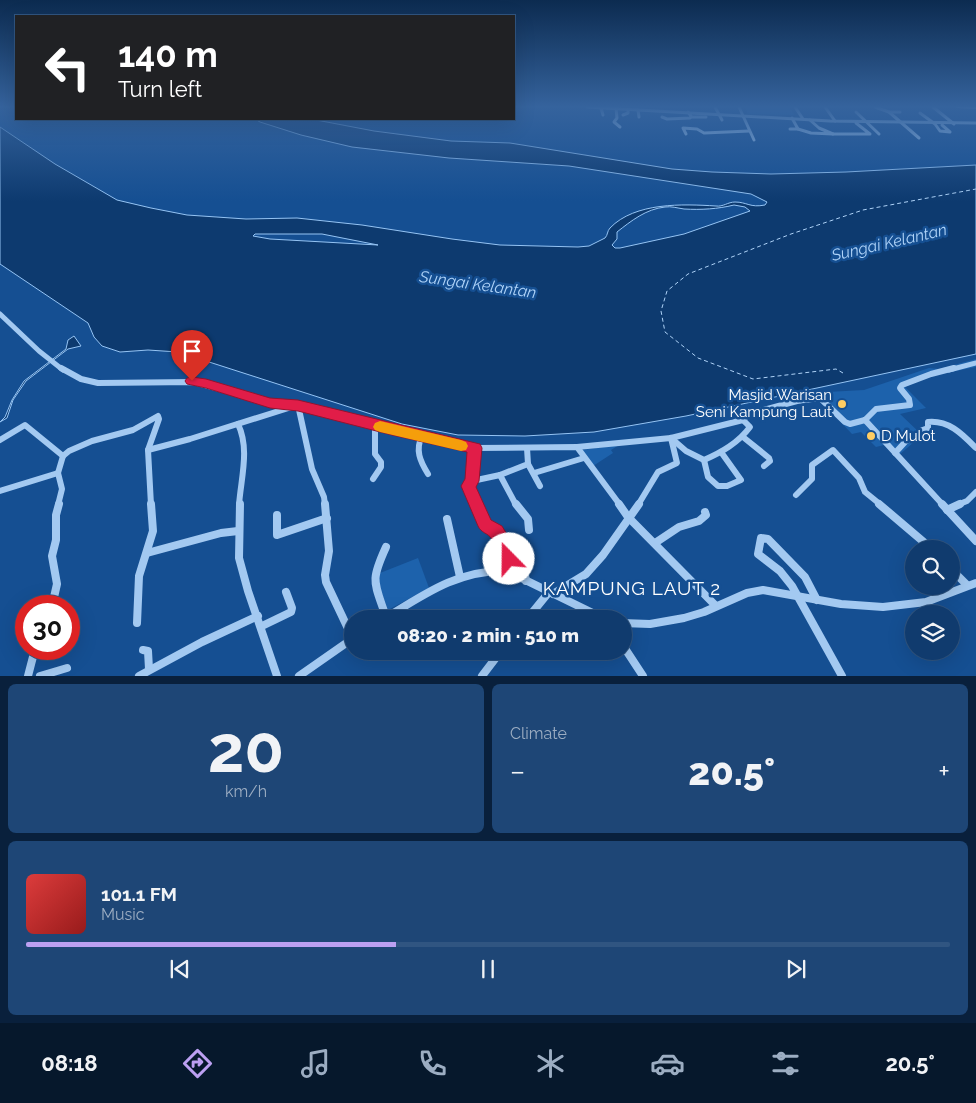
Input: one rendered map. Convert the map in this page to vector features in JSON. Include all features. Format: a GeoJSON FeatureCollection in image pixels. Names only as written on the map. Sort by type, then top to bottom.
{"type":"FeatureCollection","features":[{"type":"Feature","properties":{"kind":"street"},"geometry":{"type":"LineString","coordinates":[[0,314],[46,359],[76,378],[90,382],[115,384],[192,381],[270,403],[298,406],[475,448],[577,447],[671,438],[743,420],[748,414],[820,398],[845,422],[850,424],[865,420],[876,409],[910,405],[910,399],[900,388],[902,385],[931,374],[975,365]]}},
{"type":"Feature","properties":{"kind":"street"},"geometry":{"type":"LineString","coordinates":[[148,450],[190,439],[287,407],[298,406]]}},
{"type":"Feature","properties":{"kind":"street"},"geometry":{"type":"LineString","coordinates":[[298,406],[312,469],[324,497],[329,551],[325,575],[326,582],[344,621]]}},
{"type":"Feature","properties":{"kind":"street"},"geometry":{"type":"LineString","coordinates":[[54,595],[57,584],[52,556],[56,540],[56,515],[62,489],[58,473],[63,456],[81,445],[133,430],[158,416],[159,419],[148,450],[152,531],[139,576],[137,623]]}},
{"type":"Feature","properties":{"kind":"street"},"geometry":{"type":"LineString","coordinates":[[704,460],[721,452],[743,437],[750,427],[743,420]]}},
{"type":"Feature","properties":{"kind":"street"},"geometry":{"type":"LineString","coordinates":[[865,420],[976,541]]}},
{"type":"Feature","properties":{"kind":"street"},"geometry":{"type":"LineString","coordinates":[[895,453],[906,441],[917,437],[920,431],[928,428],[928,422],[934,420],[948,423],[976,448]]}},
{"type":"Feature","properties":{"kind":"street"},"geometry":{"type":"LineString","coordinates":[[238,424],[243,435],[244,458],[238,531],[239,558],[248,591],[262,626],[277,676]]}},
{"type":"Feature","properties":{"kind":"street"},"geometry":{"type":"LineString","coordinates":[[0,440],[25,425],[63,456]]}},
{"type":"Feature","properties":{"kind":"street"},"geometry":{"type":"LineString","coordinates":[[373,479],[381,462],[375,454],[375,425]]}},
{"type":"Feature","properties":{"kind":"street"},"geometry":{"type":"LineString","coordinates":[[422,436],[417,444],[419,459],[428,474]]}},
{"type":"Feature","properties":{"kind":"street"},"geometry":{"type":"LineString","coordinates":[[743,437],[769,458],[770,461],[764,466]]}},
{"type":"Feature","properties":{"kind":"street"},"geometry":{"type":"LineString","coordinates":[[671,438],[686,451],[704,460]]}},
{"type":"Feature","properties":{"kind":"street"},"geometry":{"type":"LineString","coordinates":[[535,610],[551,593],[586,574],[603,555],[658,472],[677,463],[671,438]]}},
{"type":"Feature","properties":{"kind":"street"},"geometry":{"type":"LineString","coordinates":[[577,447],[628,517],[716,606]]}},
{"type":"Feature","properties":{"kind":"street"},"geometry":{"type":"LineString","coordinates":[[475,448],[472,481],[468,486],[485,526],[497,532],[509,554],[524,570],[526,581]]}},
{"type":"Feature","properties":{"kind":"street"},"geometry":{"type":"LineString","coordinates":[[527,448],[528,464],[540,486]]}},
{"type":"Feature","properties":{"kind":"street"},"geometry":{"type":"LineString","coordinates":[[796,496],[812,479],[812,465],[833,450],[859,478],[865,492],[921,540]]}},
{"type":"Feature","properties":{"kind":"street"},"geometry":{"type":"LineString","coordinates":[[704,460],[704,471],[718,486],[724,487],[738,482],[741,480],[721,452]]}},
{"type":"Feature","properties":{"kind":"street"},"geometry":{"type":"LineString","coordinates":[[534,473],[584,458]]}},
{"type":"Feature","properties":{"kind":"street"},"geometry":{"type":"LineString","coordinates":[[472,481],[500,475],[528,464]]}},
{"type":"Feature","properties":{"kind":"street"},"geometry":{"type":"LineString","coordinates":[[0,491],[58,473]]}},
{"type":"Feature","properties":{"kind":"street"},"geometry":{"type":"LineString","coordinates":[[500,475],[516,505],[528,519],[529,530]]}},
{"type":"Feature","properties":{"kind":"street"},"geometry":{"type":"LineString","coordinates":[[947,510],[968,501],[976,492]]}},
{"type":"Feature","properties":{"kind":"street"},"geometry":{"type":"LineString","coordinates":[[655,543],[679,527],[699,521],[706,515],[706,512]]}},
{"type":"Feature","properties":{"kind":"street"},"geometry":{"type":"LineString","coordinates":[[277,516],[277,535],[327,518]]}},
{"type":"Feature","properties":{"kind":"street"},"geometry":{"type":"LineString","coordinates":[[447,519],[460,577]]}},
{"type":"Feature","properties":{"kind":"street"},"geometry":{"type":"LineString","coordinates":[[147,553],[221,533],[238,531]]}},
{"type":"Feature","properties":{"kind":"street"},"geometry":{"type":"LineString","coordinates":[[818,600],[801,572],[768,539],[762,538],[758,554],[780,571],[799,596],[842,676]]}},
{"type":"Feature","properties":{"kind":"street"},"geometry":{"type":"LineString","coordinates":[[383,610],[374,580],[375,571],[386,547]]}},
{"type":"Feature","properties":{"kind":"street"},"geometry":{"type":"LineString","coordinates":[[507,571],[509,554]]}},
{"type":"Feature","properties":{"kind":"street"},"geometry":{"type":"LineString","coordinates":[[399,610],[434,589],[460,577],[494,569],[507,571],[587,610]]}},
{"type":"Feature","properties":{"kind":"street"},"geometry":{"type":"LineString","coordinates":[[960,579],[967,586]]}},
{"type":"Feature","properties":{"kind":"street"},"geometry":{"type":"LineString","coordinates":[[632,624],[650,624],[693,616],[746,593],[762,590],[866,607],[903,606],[926,602],[976,583]]}},
{"type":"Feature","properties":{"kind":"street"},"geometry":{"type":"LineString","coordinates":[[262,626],[290,612],[292,608],[286,592]]}},
{"type":"Feature","properties":{"kind":"street"},"geometry":{"type":"LineString","coordinates":[[139,676],[258,616]]}},
{"type":"Feature","properties":{"kind":"street"},"geometry":{"type":"LineString","coordinates":[[301,675],[344,644]]}},
{"type":"Feature","properties":{"kind":"street"},"geometry":{"type":"LineString","coordinates":[[143,650],[148,651],[149,670]]}},
{"type":"Feature","properties":{"kind":"street"},"geometry":{"type":"LineString","coordinates":[[632,659],[643,676]]}},
{"type":"Feature","properties":{"kind":"street"},"geometry":{"type":"LineString","coordinates":[[28,676],[32,660]]}},
{"type":"Feature","properties":{"kind":"street"},"geometry":{"type":"LineString","coordinates":[[482,676],[494,660]]}},
{"type":"Feature","properties":{"kind":"street"},"geometry":{"type":"LineString","coordinates":[[40,676],[67,668]]}},
{"type":"Feature","properties":{"kind":"shaded area"},"geometry":{"type":"Polygon","coordinates":[[[976,359],[976,367],[931,376],[905,387],[926,408],[900,414],[922,435],[899,455],[884,445],[876,447],[861,432],[852,434],[816,396],[827,392],[864,390],[929,368],[939,369],[976,359]]]}},
{"type":"Feature","properties":{"kind":"shaded area"},"geometry":{"type":"Polygon","coordinates":[[[619,445],[611,450],[613,453],[593,466],[581,450],[619,445]]]}},
{"type":"Feature","properties":{"kind":"shaded area"},"geometry":{"type":"Polygon","coordinates":[[[418,558],[429,588],[388,610],[375,575],[418,558]]]}},
{"type":"Feature","properties":{"kind":"water","name":"Sungai Kelantan"},"geometry":{"type":"Polygon","coordinates":[[[0,139],[17,139],[55,164],[117,200],[151,208],[187,215],[246,219],[297,218],[362,225],[500,245],[589,246],[605,238],[608,230],[620,220],[632,213],[646,209],[675,205],[719,206],[735,202],[760,206],[765,205],[767,202],[751,194],[569,166],[449,158],[352,147],[316,139],[432,139],[510,143],[672,169],[712,172],[771,174],[976,165],[976,354],[686,416],[594,432],[525,436],[458,435],[402,424],[178,352],[148,350],[120,352],[102,346],[94,337],[88,323],[0,264],[0,139]],[[734,205],[703,209],[684,209],[667,207],[651,210],[617,232],[617,239],[612,245],[615,248],[620,248],[684,234],[750,211],[745,207],[734,205]],[[255,234],[253,236],[270,239],[378,245],[322,234],[255,234]]]}},
{"type":"Feature","properties":{"kind":"water"},"geometry":{"type":"Polygon","coordinates":[[[74,336],[81,346],[68,349],[26,381],[13,400],[7,418],[0,422],[5,417],[12,400],[24,381],[66,349],[68,340],[74,336]]]}},
{"type":"Feature","properties":{"kind":"ferry route"},"geometry":{"type":"LineString","coordinates":[[843,373],[836,369],[753,379],[698,358],[665,332],[661,311],[667,291],[688,274],[791,234],[863,210],[976,189]]}},
{"type":"Feature","properties":{"kind":"slow traffic"},"geometry":{"type":"LineString","coordinates":[[380,427],[461,446]]}},
{"type":"Feature","properties":{"kind":"place","name":"Masjid Warisan Seni Kampung Laut"},"geometry":{"type":"Point","coordinates":[842,404]}},
{"type":"Feature","properties":{"kind":"place","name":"D Mulot"},"geometry":{"type":"Point","coordinates":[871,436]}},
{"type":"Feature","properties":{"kind":"district","name":"KAMPUNG LAUT 2"},"geometry":{"type":"Point","coordinates":[632,588]}},
{"type":"Feature","properties":{"kind":"route"},"geometry":{"type":"LineString","coordinates":[[192,381],[270,403],[298,406],[392,430],[475,448],[472,459],[472,481],[468,486],[485,526],[497,532],[509,554],[509,559]]}}]}
